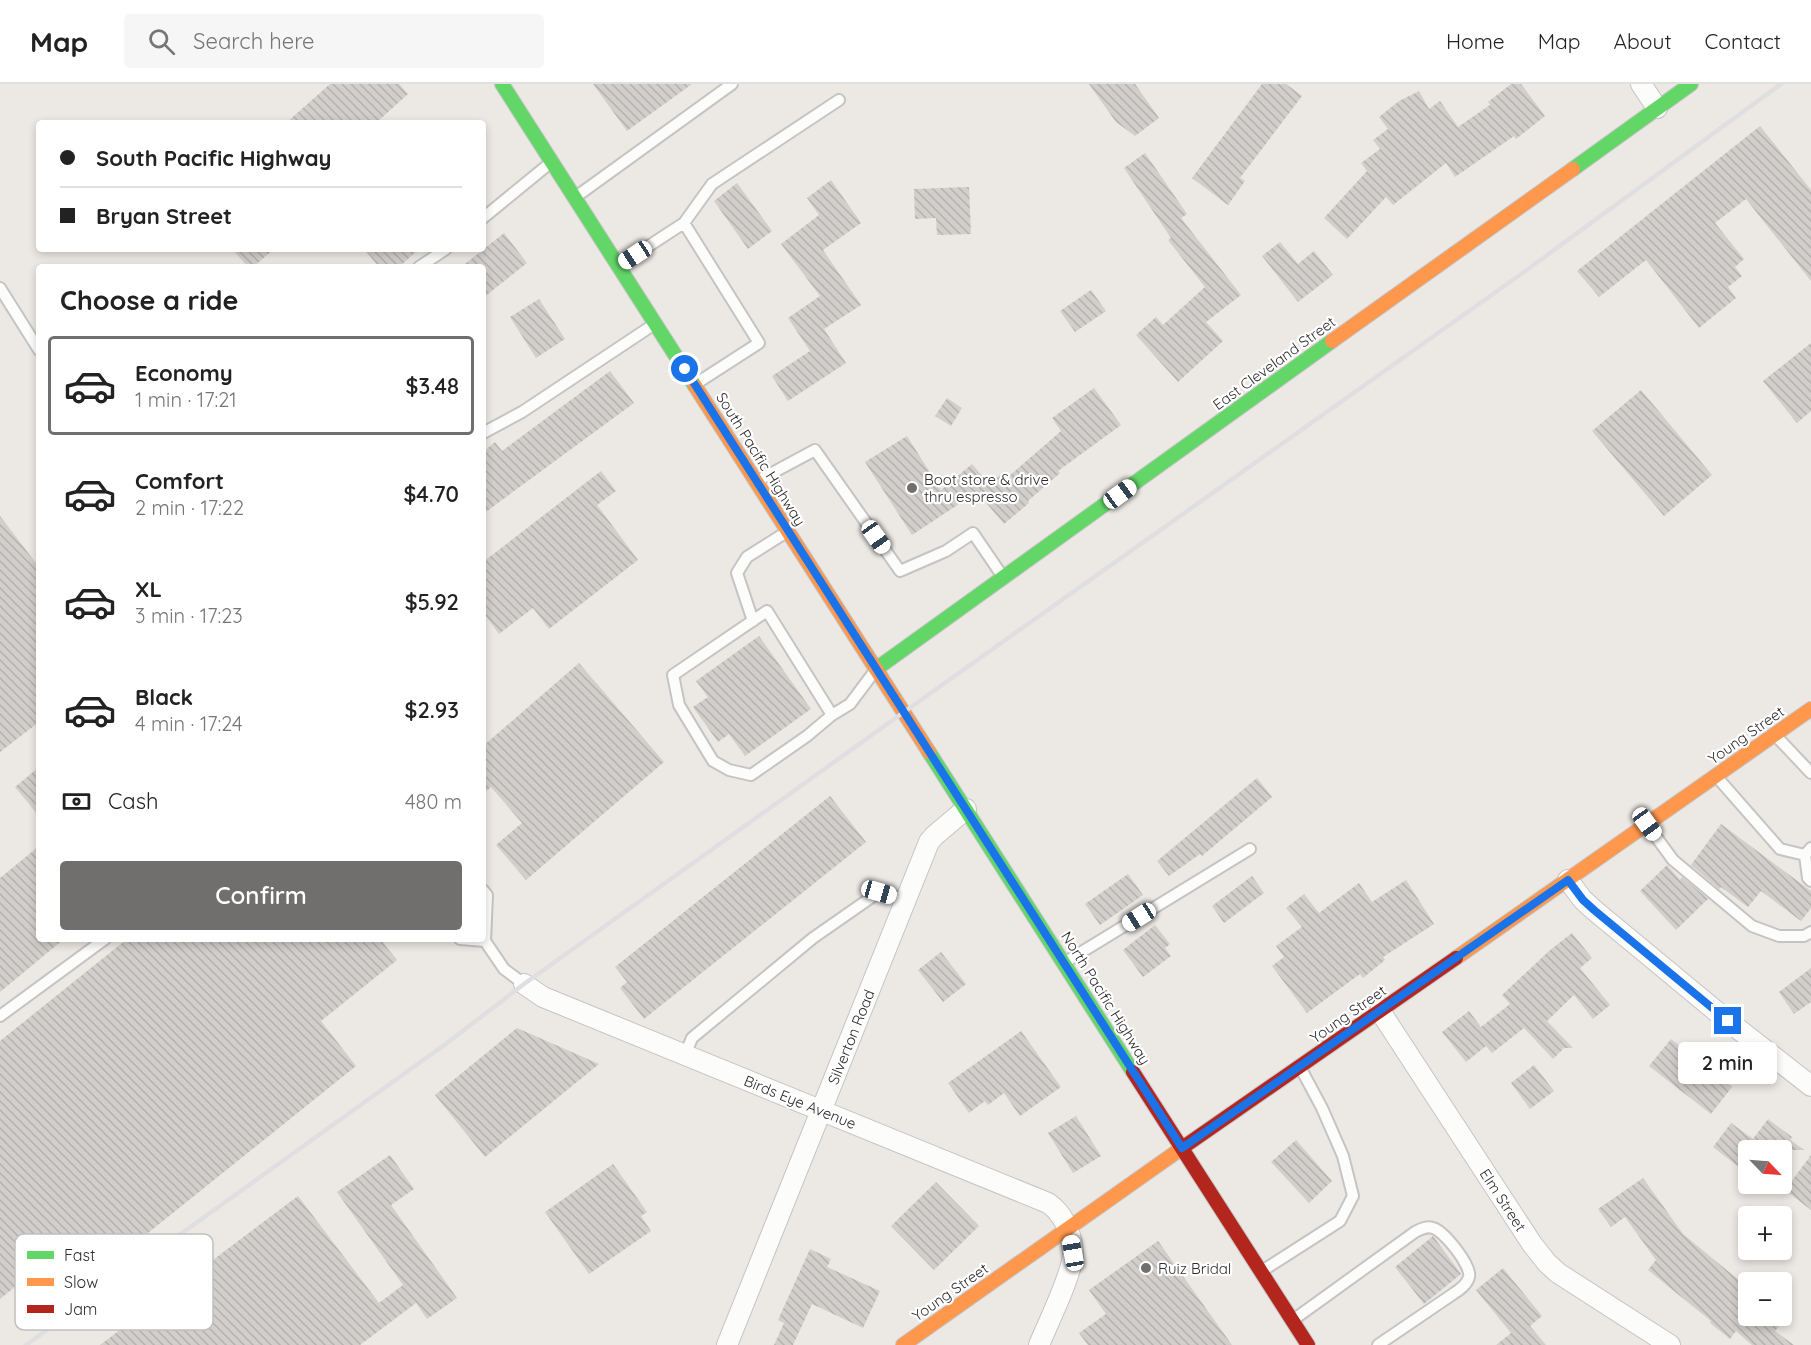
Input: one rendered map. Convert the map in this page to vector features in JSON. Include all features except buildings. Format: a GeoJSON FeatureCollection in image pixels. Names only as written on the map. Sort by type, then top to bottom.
{"type":"FeatureCollection","features":[{"type":"Feature","properties":{"kind":"main road","name":"South Pacific Highway"},"geometry":{"type":"LineString","coordinates":[[502,84],[876,669]]}},
{"type":"Feature","properties":{"kind":"main road","name":"East Cleveland Street"},"geometry":{"type":"LineString","coordinates":[[876,669],[1691,84]]}},
{"type":"Feature","properties":{"kind":"main road","name":"North Pacific Highway"},"geometry":{"type":"LineString","coordinates":[[876,669],[1308,1345]]}},
{"type":"Feature","properties":{"kind":"main road","name":"Young Street"},"geometry":{"type":"LineString","coordinates":[[903,1345],[1811,709]]}},
{"type":"Feature","properties":{"kind":"street"},"geometry":{"type":"LineString","coordinates":[[1641,84],[1657,108]]}},
{"type":"Feature","properties":{"kind":"street","name":"Silverton Road"},"geometry":{"type":"LineString","coordinates":[[727,1345],[930,842],[966,809]]}},
{"type":"Feature","properties":{"kind":"street"},"geometry":{"type":"LineString","coordinates":[[1568,880],[1594,910],[1728,1021],[1811,1086]]}},
{"type":"Feature","properties":{"kind":"street","name":"Birds Eye Avenue"},"geometry":{"type":"LineString","coordinates":[[524,984],[543,997],[1048,1203],[1061,1213],[1068,1229]]}},
{"type":"Feature","properties":{"kind":"street","name":"Elm Street"},"geometry":{"type":"LineString","coordinates":[[1380,1011],[1532,1244],[1547,1263],[1571,1282],[1670,1345]]}},
{"type":"Feature","properties":{"kind":"street"},"geometry":{"type":"LineString","coordinates":[[1039,1345],[1072,1260],[1073,1253],[1068,1229]]}},
{"type":"Feature","properties":{"kind":"lane"},"geometry":{"type":"LineString","coordinates":[[574,197],[732,84]]}},
{"type":"Feature","properties":{"kind":"lane"},"geometry":{"type":"LineString","coordinates":[[618,266],[684,223],[712,184],[839,100]]}},
{"type":"Feature","properties":{"kind":"lane"},"geometry":{"type":"LineString","coordinates":[[486,216],[552,162]]}},
{"type":"Feature","properties":{"kind":"lane"},"geometry":{"type":"LineString","coordinates":[[684,223],[759,343],[695,385]]}},
{"type":"Feature","properties":{"kind":"lane"},"geometry":{"type":"LineString","coordinates":[[424,264],[442,252]]}},
{"type":"Feature","properties":{"kind":"lane"},"geometry":{"type":"LineString","coordinates":[[0,288],[36,345]]}},
{"type":"Feature","properties":{"kind":"lane"},"geometry":{"type":"LineString","coordinates":[[486,431],[522,412],[655,323]]}},
{"type":"Feature","properties":{"kind":"lane"},"geometry":{"type":"LineString","coordinates":[[756,481],[815,450],[900,571],[946,551],[973,533],[1004,578]]}},
{"type":"Feature","properties":{"kind":"lane"},"geometry":{"type":"LineString","coordinates":[[753,621],[737,573],[747,557],[788,531]]}},
{"type":"Feature","properties":{"kind":"lane"},"geometry":{"type":"LineString","coordinates":[[832,715],[767,611],[673,675],[679,705],[713,761],[729,770],[751,775],[850,704],[876,669]]}},
{"type":"Feature","properties":{"kind":"lane"},"geometry":{"type":"LineString","coordinates":[[1774,735],[1811,773]]}},
{"type":"Feature","properties":{"kind":"lane"},"geometry":{"type":"LineString","coordinates":[[1716,776],[1780,849],[1808,852],[1808,878],[1811,881]]}},
{"type":"Feature","properties":{"kind":"lane"},"geometry":{"type":"LineString","coordinates":[[1647,824],[1673,860],[1752,926],[1779,936],[1804,936],[1811,932]]}},
{"type":"Feature","properties":{"kind":"lane"},"geometry":{"type":"LineString","coordinates":[[1064,963],[1251,849]]}},
{"type":"Feature","properties":{"kind":"lane"},"geometry":{"type":"LineString","coordinates":[[685,1055],[692,1038],[813,938],[879,892],[906,900]]}},
{"type":"Feature","properties":{"kind":"lane"},"geometry":{"type":"LineString","coordinates":[[486,894],[486,918]]}},
{"type":"Feature","properties":{"kind":"lane"},"geometry":{"type":"LineString","coordinates":[[0,1016],[101,942]]}},
{"type":"Feature","properties":{"kind":"lane"},"geometry":{"type":"LineString","coordinates":[[486,942],[504,969],[524,984]]}},
{"type":"Feature","properties":{"kind":"lane"},"geometry":{"type":"LineString","coordinates":[[1261,1272],[1340,1221],[1353,1196],[1343,1156],[1322,1108],[1300,1067]]}},
{"type":"Feature","properties":{"kind":"lane"},"geometry":{"type":"LineString","coordinates":[[1293,1320],[1415,1232],[1423,1228],[1436,1229],[1449,1241],[1467,1267],[1470,1273],[1469,1279],[1453,1294],[1378,1345]]}},
{"type":"Feature","properties":{"kind":"railway"},"geometry":{"type":"LineString","coordinates":[[181,1234],[447,1043],[524,984],[1524,272],[1781,84]]}},
{"type":"Feature","properties":{"kind":"railway"},"geometry":{"type":"LineString","coordinates":[[26,1345],[47,1330]]}},
{"type":"Feature","properties":{"kind":"traffic: fast"},"geometry":{"type":"LineString","coordinates":[[502,84],[695,386]]}},
{"type":"Feature","properties":{"kind":"traffic: fast"},"geometry":{"type":"LineString","coordinates":[[1573,169],[1691,84]]}},
{"type":"Feature","properties":{"kind":"traffic: fast"},"geometry":{"type":"LineString","coordinates":[[876,669],[1332,341]]}},
{"type":"Feature","properties":{"kind":"traffic: fast"},"geometry":{"type":"LineString","coordinates":[[929,752],[1133,1072]]}},
{"type":"Feature","properties":{"kind":"traffic: slow"},"geometry":{"type":"LineString","coordinates":[[1332,341],[1573,169]]}},
{"type":"Feature","properties":{"kind":"traffic: slow"},"geometry":{"type":"LineString","coordinates":[[695,386],[929,752]]}},
{"type":"Feature","properties":{"kind":"traffic: slow"},"geometry":{"type":"LineString","coordinates":[[1456,958],[1811,709]]}},
{"type":"Feature","properties":{"kind":"traffic: slow"},"geometry":{"type":"LineString","coordinates":[[903,1345],[1182,1148]]}},
{"type":"Feature","properties":{"kind":"traffic: jam"},"geometry":{"type":"LineString","coordinates":[[1182,1148],[1456,958]]}},
{"type":"Feature","properties":{"kind":"traffic: jam"},"geometry":{"type":"LineString","coordinates":[[1133,1072],[1308,1345]]}},
{"type":"Feature","properties":{"kind":"place","name":"Boot store & drive thru espresso"},"geometry":{"type":"Point","coordinates":[912,488]}},
{"type":"Feature","properties":{"kind":"place","name":"Ruiz Bridal"},"geometry":{"type":"Point","coordinates":[1146,1268]}},
{"type":"Feature","properties":{"kind":"route"},"geometry":{"type":"LineString","coordinates":[[685,369],[1182,1148],[1568,880],[1594,910],[1728,1021]]}}]}
